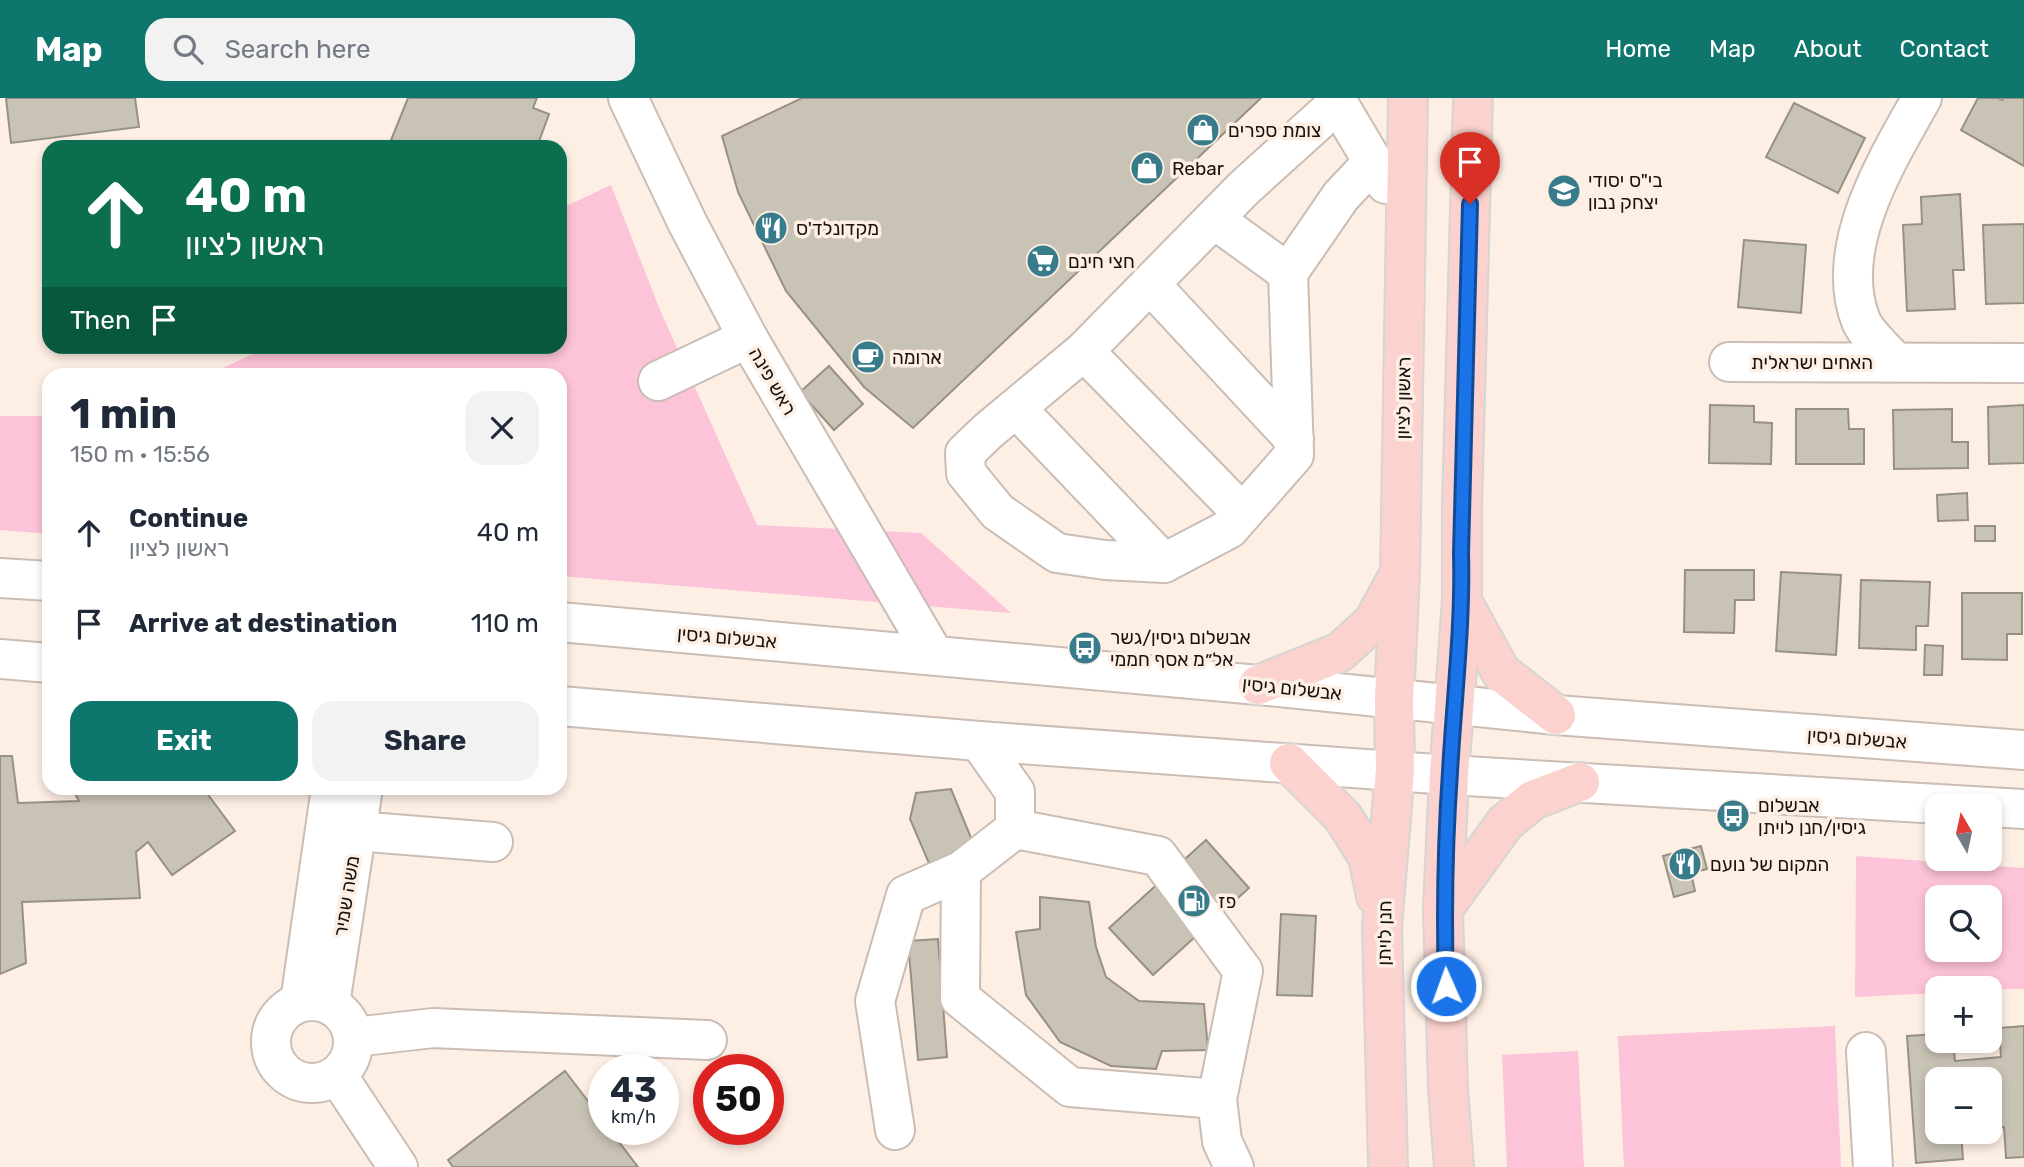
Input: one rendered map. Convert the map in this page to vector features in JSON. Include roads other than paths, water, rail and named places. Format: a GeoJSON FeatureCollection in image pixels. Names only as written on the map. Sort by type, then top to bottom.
{"type":"FeatureCollection","features":[{"type":"Feature","properties":{"kind":"main road","name":"ראשון לציון"},"geometry":{"type":"LineString","coordinates":[[1394,699],[1400,573],[1408,98]]}},
{"type":"Feature","properties":{"kind":"main road"},"geometry":{"type":"LineString","coordinates":[[1454,1167],[1448,1089],[1443,909],[1462,601],[1461,529],[1473,98]]}},
{"type":"Feature","properties":{"kind":"main road"},"geometry":{"type":"LineString","coordinates":[[1258,685],[1340,652],[1373,622],[1400,573]]}},
{"type":"Feature","properties":{"kind":"main road"},"geometry":{"type":"LineString","coordinates":[[1462,601],[1501,672],[1556,715]]}},
{"type":"Feature","properties":{"kind":"main road","name":"חנן לויתן"},"geometry":{"type":"LineString","coordinates":[[1388,1167],[1382,926],[1395,770],[1394,699]]}},
{"type":"Feature","properties":{"kind":"main road"},"geometry":{"type":"LineString","coordinates":[[1289,763],[1343,817],[1368,857],[1382,926]]}},
{"type":"Feature","properties":{"kind":"main road"},"geometry":{"type":"LineString","coordinates":[[1443,909],[1506,823],[1533,800],[1580,782]]}},
{"type":"Feature","properties":{"kind":"street","name":"ראש פינה"},"geometry":{"type":"LineString","coordinates":[[628,98],[687,222],[748,338],[934,655]]}},
{"type":"Feature","properties":{"kind":"street","name":"האחים ישראלית"},"geometry":{"type":"LineString","coordinates":[[1895,362],[1861,323],[1852,286],[1854,243],[1886,162],[1922,98]]}},
{"type":"Feature","properties":{"kind":"street"},"geometry":{"type":"LineString","coordinates":[[1373,162],[1341,196],[1288,273],[1294,455],[1229,529],[1164,563],[1105,560],[1056,553],[998,512],[966,473],[965,453],[1084,351],[1244,188],[1338,100],[1406,219]]}},
{"type":"Feature","properties":{"kind":"street"},"geometry":{"type":"LineString","coordinates":[[1214,219],[1288,273]]}},
{"type":"Feature","properties":{"kind":"street"},"geometry":{"type":"LineString","coordinates":[[1150,284],[1294,439]]}},
{"type":"Feature","properties":{"kind":"street"},"geometry":{"type":"LineString","coordinates":[[658,382],[748,338]]}},
{"type":"Feature","properties":{"kind":"street"},"geometry":{"type":"LineString","coordinates":[[1084,351],[1242,513]]}},
{"type":"Feature","properties":{"kind":"street","name":"האחים ישראלית"},"geometry":{"type":"LineString","coordinates":[[1729,362],[2024,363]]}},
{"type":"Feature","properties":{"kind":"street"},"geometry":{"type":"LineString","coordinates":[[1016,408],[1164,563]]}},
{"type":"Feature","properties":{"kind":"street"},"geometry":{"type":"LineString","coordinates":[[0,578],[42,581]]}},
{"type":"Feature","properties":{"kind":"street","name":"אבשלום גיסין"},"geometry":{"type":"LineString","coordinates":[[567,623],[1258,685],[1556,715],[2024,750]]}},
{"type":"Feature","properties":{"kind":"street"},"geometry":{"type":"LineString","coordinates":[[0,659],[42,662]]}},
{"type":"Feature","properties":{"kind":"street"},"geometry":{"type":"LineString","coordinates":[[567,707],[979,741],[1450,775],[2024,809]]}},
{"type":"Feature","properties":{"kind":"street"},"geometry":{"type":"LineString","coordinates":[[979,741],[1015,792],[1015,829]]}},
{"type":"Feature","properties":{"kind":"street","name":"משה שמיר"},"geometry":{"type":"LineString","coordinates":[[315,1003],[330,795]]}},
{"type":"Feature","properties":{"kind":"street","name":"משה שמיר"},"geometry":{"type":"LineString","coordinates":[[315,1003],[356,831],[362,795]]}},
{"type":"Feature","properties":{"kind":"street"},"geometry":{"type":"LineString","coordinates":[[895,1130],[875,1001],[906,895],[961,871],[1015,829],[1158,856],[1242,971],[1217,1099],[1222,1141],[1234,1167]]}},
{"type":"Feature","properties":{"kind":"street"},"geometry":{"type":"LineString","coordinates":[[356,831],[493,842]]}},
{"type":"Feature","properties":{"kind":"street"},"geometry":{"type":"LineString","coordinates":[[961,871],[960,998],[1070,1087],[1217,1099]]}},
{"type":"Feature","properties":{"kind":"street"},"geometry":{"type":"LineString","coordinates":[[315,1003],[342,1012],[354,1037],[353,1051],[347,1065],[337,1075],[310,1083],[296,1080],[284,1072],[275,1060],[271,1046],[272,1032],[278,1019],[288,1009],[315,1003]]}},
{"type":"Feature","properties":{"kind":"street"},"geometry":{"type":"LineString","coordinates":[[354,1037],[433,1028],[707,1040]]}},
{"type":"Feature","properties":{"kind":"street"},"geometry":{"type":"LineString","coordinates":[[1866,1052],[1873,1167]]}},
{"type":"Feature","properties":{"kind":"street"},"geometry":{"type":"LineString","coordinates":[[337,1075],[398,1167]]}},
{"type":"Feature","properties":{"kind":"place","name":"צומת ספרים"},"geometry":{"type":"Point","coordinates":[1203,130]}},
{"type":"Feature","properties":{"kind":"place","name":"Rebar"},"geometry":{"type":"Point","coordinates":[1147,168]}},
{"type":"Feature","properties":{"kind":"place","name":"בי\"ס יסודי יצחק נבון"},"geometry":{"type":"Point","coordinates":[1564,191]}},
{"type":"Feature","properties":{"kind":"place","name":"מקדונלד'ס"},"geometry":{"type":"Point","coordinates":[771,228]}},
{"type":"Feature","properties":{"kind":"place","name":"חצי חינם"},"geometry":{"type":"Point","coordinates":[1043,261]}},
{"type":"Feature","properties":{"kind":"place","name":"ארומה"},"geometry":{"type":"Point","coordinates":[868,357]}},
{"type":"Feature","properties":{"kind":"place","name":"אבשלום גיסין/גשר אל״מ אסף חממי"},"geometry":{"type":"Point","coordinates":[1085,648]}},
{"type":"Feature","properties":{"kind":"place","name":"אבשלום גיסין/חנן לויתן"},"geometry":{"type":"Point","coordinates":[1733,816]}},
{"type":"Feature","properties":{"kind":"place","name":"המקום של נועם"},"geometry":{"type":"Point","coordinates":[1685,864]}},
{"type":"Feature","properties":{"kind":"place","name":"פז"},"geometry":{"type":"Point","coordinates":[1194,901]}}]}
